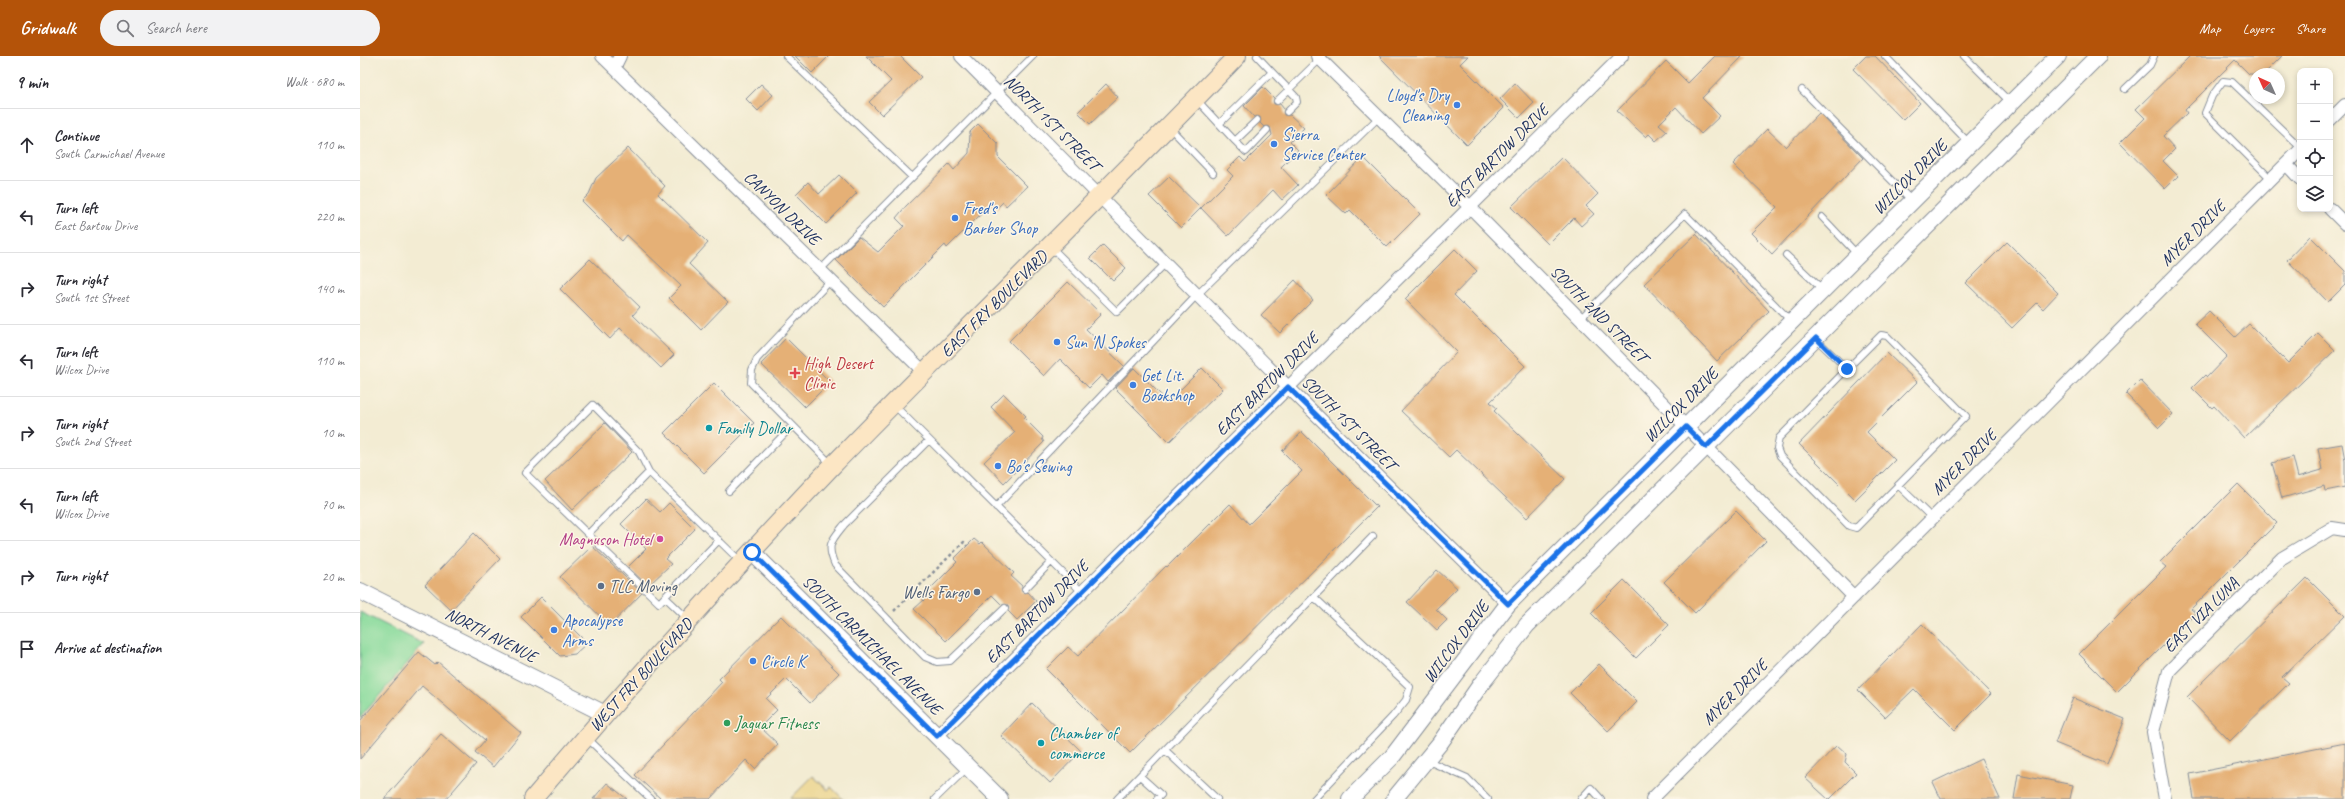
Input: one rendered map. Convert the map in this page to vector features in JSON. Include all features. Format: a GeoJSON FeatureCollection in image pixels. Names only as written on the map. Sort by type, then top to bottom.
{"type":"FeatureCollection","features":[{"type":"Feature","properties":{"kind":"main road","name":"EAST FRY BOULEVARD"},"geometry":{"type":"LineString","coordinates":[[747,558],[833,466],[1101,197],[1237,56]]}},
{"type":"Feature","properties":{"kind":"main road","name":"WEST FRY BOULEVARD"},"geometry":{"type":"LineString","coordinates":[[532,799],[605,714],[747,558]]}},
{"type":"Feature","properties":{"kind":"street","name":"CANYON DRIVE"},"geometry":{"type":"LineString","coordinates":[[602,56],[821,269],[925,373]]}},
{"type":"Feature","properties":{"kind":"street"},"geometry":{"type":"LineString","coordinates":[[614,68],[620,56]]}},
{"type":"Feature","properties":{"kind":"street","name":"NORTH 1ST STREET"},"geometry":{"type":"LineString","coordinates":[[961,56],[1101,197]]}},
{"type":"Feature","properties":{"kind":"street","name":"EAST BARTOW DRIVE"},"geometry":{"type":"LineString","coordinates":[[937,736],[1622,56]]}},
{"type":"Feature","properties":{"kind":"street","name":"WILCOX DRIVE"},"geometry":{"type":"LineString","coordinates":[[1350,799],[1392,757],[1508,604],[2058,56]]}},
{"type":"Feature","properties":{"kind":"street"},"geometry":{"type":"LineString","coordinates":[[1394,799],[1426,760],[1527,625],[2098,56]]}},
{"type":"Feature","properties":{"kind":"street","name":"SOUTH 2ND STREET"},"geometry":{"type":"LineString","coordinates":[[1319,57],[1470,207],[1854,597]]}},
{"type":"Feature","properties":{"kind":"street"},"geometry":{"type":"LineString","coordinates":[[2333,117],[2345,105]]}},
{"type":"Feature","properties":{"kind":"street","name":"MYER DRIVE"},"geometry":{"type":"LineString","coordinates":[[1652,799],[2297,151]]}},
{"type":"Feature","properties":{"kind":"street"},"geometry":{"type":"LineString","coordinates":[[2286,164],[2298,176]]}},
{"type":"Feature","properties":{"kind":"street","name":"SOUTH 1ST STREET"},"geometry":{"type":"LineString","coordinates":[[1101,197],[1288,387],[1508,604]]}},
{"type":"Feature","properties":{"kind":"street"},"geometry":{"type":"LineString","coordinates":[[2333,212],[2345,224]]}},
{"type":"Feature","properties":{"kind":"street","name":"EAST VIA LUNA"},"geometry":{"type":"LineString","coordinates":[[2165,799],[2153,732],[2169,671],[2282,558],[2332,528],[2345,530]]}},
{"type":"Feature","properties":{"kind":"street","name":"SOUTH CARMICHAEL AVENUE"},"geometry":{"type":"LineString","coordinates":[[747,558],[937,736],[1000,799]]}},
{"type":"Feature","properties":{"kind":"street","name":"NORTH AVENUE"},"geometry":{"type":"LineString","coordinates":[[360,590],[605,714]]}},
{"type":"Feature","properties":{"kind":"lane"},"geometry":{"type":"LineString","coordinates":[[786,56],[912,177]]}},
{"type":"Feature","properties":{"kind":"lane"},"geometry":{"type":"LineString","coordinates":[[821,269],[1033,56]]}},
{"type":"Feature","properties":{"kind":"lane"},"geometry":{"type":"LineString","coordinates":[[1257,56],[1296,97],[1297,102],[1287,112]]}},
{"type":"Feature","properties":{"kind":"lane"},"geometry":{"type":"LineString","coordinates":[[1885,56],[1970,144]]}},
{"type":"Feature","properties":{"kind":"lane"},"geometry":{"type":"LineString","coordinates":[[1964,56],[2011,103]]}},
{"type":"Feature","properties":{"kind":"lane"},"geometry":{"type":"LineString","coordinates":[[2125,89],[2150,65],[2154,56]]}},
{"type":"Feature","properties":{"kind":"lane"},"geometry":{"type":"LineString","coordinates":[[1277,101],[1319,57]]}},
{"type":"Feature","properties":{"kind":"lane"},"geometry":{"type":"LineString","coordinates":[[1219,124],[1272,72]]}},
{"type":"Feature","properties":{"kind":"lane"},"geometry":{"type":"LineString","coordinates":[[2271,179],[2205,113],[2212,96],[2223,81],[2232,82],[2297,145]]}},
{"type":"Feature","properties":{"kind":"lane"},"geometry":{"type":"LineString","coordinates":[[1802,90],[1912,201]]}},
{"type":"Feature","properties":{"kind":"lane"},"geometry":{"type":"LineString","coordinates":[[1196,99],[1246,152],[1267,130]]}},
{"type":"Feature","properties":{"kind":"lane"},"geometry":{"type":"LineString","coordinates":[[996,507],[1198,295],[1379,117]]}},
{"type":"Feature","properties":{"kind":"lane"},"geometry":{"type":"LineString","coordinates":[[1235,141],[1257,120]]}},
{"type":"Feature","properties":{"kind":"lane"},"geometry":{"type":"LineString","coordinates":[[1169,126],[1213,173]]}},
{"type":"Feature","properties":{"kind":"lane"},"geometry":{"type":"LineString","coordinates":[[1580,319],[1685,214],[1792,322]]}},
{"type":"Feature","properties":{"kind":"lane"},"geometry":{"type":"LineString","coordinates":[[1822,217],[1859,255]]}},
{"type":"Feature","properties":{"kind":"lane"},"geometry":{"type":"LineString","coordinates":[[1051,247],[1117,312],[1166,263]]}},
{"type":"Feature","properties":{"kind":"lane"},"geometry":{"type":"LineString","coordinates":[[1786,255],[1823,291]]}},
{"type":"Feature","properties":{"kind":"lane"},"geometry":{"type":"LineString","coordinates":[[832,280],[757,359],[752,370],[751,383],[833,466]]}},
{"type":"Feature","properties":{"kind":"lane"},"geometry":{"type":"LineString","coordinates":[[1881,335],[1888,336],[1966,416],[1856,528],[1848,526],[1780,456],[1777,448],[1779,438],[1847,369],[1881,335]]}},
{"type":"Feature","properties":{"kind":"lane"},"geometry":{"type":"LineString","coordinates":[[1816,338],[1847,369]]}},
{"type":"Feature","properties":{"kind":"lane"},"geometry":{"type":"LineString","coordinates":[[719,540],[659,603],[588,534],[566,516],[525,473],[593,405],[639,452],[649,472],[719,540],[747,558]]}},
{"type":"Feature","properties":{"kind":"lane"},"geometry":{"type":"LineString","coordinates":[[894,405],[1082,592]]}},
{"type":"Feature","properties":{"kind":"lane"},"geometry":{"type":"LineString","coordinates":[[730,491],[792,426]]}},
{"type":"Feature","properties":{"kind":"lane"},"geometry":{"type":"LineString","coordinates":[[929,440],[844,525],[831,541],[830,553],[835,564],[925,657],[937,662],[950,661],[1005,608]]}},
{"type":"Feature","properties":{"kind":"lane"},"geometry":{"type":"LineString","coordinates":[[588,534],[649,472]]}},
{"type":"Feature","properties":{"kind":"lane"},"geometry":{"type":"LineString","coordinates":[[1898,485],[1932,518]]}},
{"type":"Feature","properties":{"kind":"lane"},"geometry":{"type":"LineString","coordinates":[[1117,799],[1373,536]]}},
{"type":"Feature","properties":{"kind":"lane"},"geometry":{"type":"LineString","coordinates":[[1025,589],[1051,562]]}},
{"type":"Feature","properties":{"kind":"lane"},"geometry":{"type":"LineString","coordinates":[[665,597],[690,620]]}},
{"type":"Feature","properties":{"kind":"lane"},"geometry":{"type":"LineString","coordinates":[[1314,597],[1410,687],[1406,700],[1393,716],[1314,799]]}},
{"type":"Feature","properties":{"kind":"lane"},"geometry":{"type":"LineString","coordinates":[[586,736],[651,799]]}},
{"type":"Feature","properties":{"kind":"lane"},"geometry":{"type":"LineString","coordinates":[[1165,750],[1216,799]]}},
{"type":"Feature","properties":{"kind":"lane"},"geometry":{"type":"LineString","coordinates":[[1426,760],[1466,778],[1488,799]]}},
{"type":"Feature","properties":{"kind":"lane"},"geometry":{"type":"LineString","coordinates":[[935,799],[968,767]]}},
{"type":"Feature","properties":{"kind":"lane"},"geometry":{"type":"LineString","coordinates":[[1140,776],[1161,794],[1157,799]]}},
{"type":"Feature","properties":{"kind":"lane"},"geometry":{"type":"LineString","coordinates":[[1581,799],[1591,788],[1601,799]]}},
{"type":"Feature","properties":{"kind":"path"},"geometry":{"type":"LineString","coordinates":[[887,618],[964,542],[967,546]]}},
{"type":"Feature","properties":{"kind":"green space"},"geometry":{"type":"Polygon","coordinates":[[[360,612],[424,644],[360,718],[360,612]]]}},
{"type":"Feature","properties":{"kind":"sand"},"geometry":{"type":"Polygon","coordinates":[[[813,776],[828,790],[831,787],[843,799],[790,799],[813,776]]]}},
{"type":"Feature","properties":{"kind":"building"},"geometry":{"type":"Polygon","coordinates":[[[795,56],[829,56],[812,73],[795,56]]]}},
{"type":"Feature","properties":{"kind":"building"},"geometry":{"type":"Polygon","coordinates":[[[866,56],[900,56],[921,77],[882,115],[869,102],[891,81],[866,56]]]}},
{"type":"Feature","properties":{"kind":"building"},"geometry":{"type":"Polygon","coordinates":[[[1379,56],[1468,56],[1460,64],[1504,108],[1467,145],[1379,56]]]}},
{"type":"Feature","properties":{"kind":"building"},"geometry":{"type":"Polygon","coordinates":[[[1715,56],[1743,56],[1702,98],[1720,116],[1701,134],[1676,107],[1659,124],[1667,131],[1656,141],[1649,134],[1646,137],[1617,111],[1666,61],[1688,83],[1715,56]]]}},
{"type":"Feature","properties":{"kind":"building"},"geometry":{"type":"Polygon","coordinates":[[[1866,56],[1875,56],[1920,103],[1903,120],[1853,69],[1866,56]]]}},
{"type":"Feature","properties":{"kind":"building"},"geometry":{"type":"Polygon","coordinates":[[[2190,56],[2282,56],[2270,68],[2249,68],[2249,74],[2235,60],[2185,110],[2187,113],[2163,136],[2175,149],[2163,161],[2178,176],[2165,189],[2120,143],[2145,118],[2136,109],[2190,56]]]}},
{"type":"Feature","properties":{"kind":"building"},"geometry":{"type":"Polygon","coordinates":[[[1515,83],[1534,103],[1519,118],[1500,99],[1515,83]]]}},
{"type":"Feature","properties":{"kind":"building"},"geometry":{"type":"Polygon","coordinates":[[[761,84],[773,95],[758,111],[746,99],[761,84]]]}},
{"type":"Feature","properties":{"kind":"building"},"geometry":{"type":"Polygon","coordinates":[[[1106,84],[1118,97],[1090,124],[1078,112],[1106,84]]]}},
{"type":"Feature","properties":{"kind":"building"},"geometry":{"type":"Polygon","coordinates":[[[1263,87],[1274,98],[1274,104],[1280,104],[1284,109],[1284,115],[1290,115],[1304,128],[1290,142],[1298,150],[1281,167],[1298,185],[1282,200],[1273,190],[1228,236],[1201,208],[1233,176],[1227,170],[1240,157],[1245,162],[1272,135],[1270,127],[1264,127],[1260,123],[1260,117],[1254,117],[1244,106],[1263,87]]]}},
{"type":"Feature","properties":{"kind":"building"},"geometry":{"type":"Polygon","coordinates":[[[1819,113],[1863,158],[1772,254],[1751,233],[1777,207],[1733,164],[1767,129],[1786,147],[1819,113]]]}},
{"type":"Feature","properties":{"kind":"building"},"geometry":{"type":"Polygon","coordinates":[[[978,124],[998,144],[998,157],[1027,186],[1006,206],[1003,202],[996,209],[991,204],[947,248],[945,245],[883,307],[836,260],[859,237],[878,252],[904,226],[896,218],[906,206],[949,164],[954,170],[969,153],[970,132],[978,124]]]}},
{"type":"Feature","properties":{"kind":"building"},"geometry":{"type":"Polygon","coordinates":[[[628,148],[665,186],[658,194],[708,243],[689,264],[728,302],[701,330],[669,298],[681,286],[627,235],[622,241],[582,201],[589,194],[596,178],[628,148]]]}},
{"type":"Feature","properties":{"kind":"building"},"geometry":{"type":"Polygon","coordinates":[[[1363,157],[1420,214],[1387,247],[1350,210],[1346,214],[1326,195],[1363,157]]]}},
{"type":"Feature","properties":{"kind":"building"},"geometry":{"type":"Polygon","coordinates":[[[1562,157],[1598,194],[1586,206],[1594,214],[1581,226],[1574,218],[1548,244],[1511,207],[1562,157]]]}},
{"type":"Feature","properties":{"kind":"building"},"geometry":{"type":"Polygon","coordinates":[[[839,175],[857,193],[826,224],[796,194],[808,182],[819,194],[839,175]]]}},
{"type":"Feature","properties":{"kind":"building"},"geometry":{"type":"Polygon","coordinates":[[[1169,177],[1201,208],[1181,228],[1149,196],[1169,177]]]}},
{"type":"Feature","properties":{"kind":"building"},"geometry":{"type":"Polygon","coordinates":[[[1696,234],[1769,311],[1717,361],[1644,284],[1696,234]]]}},
{"type":"Feature","properties":{"kind":"building"},"geometry":{"type":"Polygon","coordinates":[[[2310,236],[2345,271],[2345,285],[2328,302],[2287,260],[2310,236]]]}},
{"type":"Feature","properties":{"kind":"building"},"geometry":{"type":"Polygon","coordinates":[[[2007,242],[2058,293],[2043,309],[2037,303],[2012,328],[1966,283],[2007,242]]]}},
{"type":"Feature","properties":{"kind":"building"},"geometry":{"type":"Polygon","coordinates":[[[1103,245],[1126,268],[1113,281],[1090,258],[1103,245]]]}},
{"type":"Feature","properties":{"kind":"building"},"geometry":{"type":"Polygon","coordinates":[[[1455,249],[1477,271],[1454,295],[1525,366],[1490,402],[1497,408],[1494,411],[1565,479],[1527,518],[1456,450],[1449,457],[1401,411],[1457,352],[1405,299],[1455,249]]]}},
{"type":"Feature","properties":{"kind":"building"},"geometry":{"type":"Polygon","coordinates":[[[590,259],[640,307],[633,315],[674,355],[661,368],[620,328],[610,339],[560,289],[590,259]]]}},
{"type":"Feature","properties":{"kind":"building"},"geometry":{"type":"Polygon","coordinates":[[[1295,280],[1313,300],[1280,333],[1261,315],[1295,280]]]}},
{"type":"Feature","properties":{"kind":"building"},"geometry":{"type":"Polygon","coordinates":[[[1068,282],[1101,314],[1086,329],[1124,366],[1108,382],[1102,375],[1089,388],[1060,359],[1044,376],[1009,341],[1068,282]]]}},
{"type":"Feature","properties":{"kind":"building"},"geometry":{"type":"Polygon","coordinates":[[[2209,311],[2235,337],[2249,324],[2288,363],[2318,333],[2335,350],[2244,438],[2214,406],[2212,408],[2192,388],[2205,375],[2207,377],[2227,356],[2195,324],[2209,311]]]}},
{"type":"Feature","properties":{"kind":"building","name":"High Desert Clinic"},"geometry":{"type":"Polygon","coordinates":[[[786,338],[830,382],[805,407],[761,364],[786,338]]]}},
{"type":"Feature","properties":{"kind":"building"},"geometry":{"type":"Polygon","coordinates":[[[1887,353],[1917,382],[1867,432],[1895,460],[1855,500],[1799,444],[1887,353]]]}},
{"type":"Feature","properties":{"kind":"building"},"geometry":{"type":"Polygon","coordinates":[[[1134,368],[1168,402],[1202,368],[1223,389],[1169,442],[1115,388],[1134,368]]]}},
{"type":"Feature","properties":{"kind":"building"},"geometry":{"type":"Polygon","coordinates":[[[2140,380],[2173,414],[2159,428],[2126,394],[2140,380]]]}},
{"type":"Feature","properties":{"kind":"building","name":"Family Dollar"},"geometry":{"type":"Polygon","coordinates":[[[714,383],[754,423],[704,473],[664,433],[714,383]]]}},
{"type":"Feature","properties":{"kind":"building"},"geometry":{"type":"Polygon","coordinates":[[[1004,394],[1026,416],[1024,418],[1043,437],[1042,439],[1044,442],[1004,483],[984,462],[1015,432],[991,407],[1004,394]]]}},
{"type":"Feature","properties":{"kind":"building"},"geometry":{"type":"Polygon","coordinates":[[[605,423],[632,452],[572,510],[545,481],[605,423]]]}},
{"type":"Feature","properties":{"kind":"building"},"geometry":{"type":"Polygon","coordinates":[[[1302,432],[1377,507],[1130,753],[1046,669],[1068,647],[1078,656],[1166,566],[1167,567],[1230,504],[1249,524],[1302,471],[1282,451],[1302,432]]]}},
{"type":"Feature","properties":{"kind":"building"},"geometry":{"type":"Polygon","coordinates":[[[2342,444],[2345,460],[2345,487],[2325,491],[2324,486],[2282,498],[2272,463],[2293,457],[2298,477],[2322,470],[2318,448],[2342,444]]]}},
{"type":"Feature","properties":{"kind":"building"},"geometry":{"type":"Polygon","coordinates":[[[2238,484],[2277,523],[2191,609],[2196,613],[2117,692],[2079,654],[2166,567],[2160,562],[2238,484]]]}},
{"type":"Feature","properties":{"kind":"building","name":"Magnuson Hotel"},"geometry":{"type":"Polygon","coordinates":[[[646,499],[660,512],[669,503],[695,529],[665,559],[671,564],[648,586],[628,567],[646,549],[621,524],[646,499]]]}},
{"type":"Feature","properties":{"kind":"building"},"geometry":{"type":"Polygon","coordinates":[[[1736,511],[1766,541],[1695,613],[1664,582],[1736,511]]]}},
{"type":"Feature","properties":{"kind":"building"},"geometry":{"type":"Polygon","coordinates":[[[474,533],[500,559],[451,610],[425,585],[474,533]]]}},
{"type":"Feature","properties":{"kind":"building","name":"Wells Fargo"},"geometry":{"type":"Polygon","coordinates":[[[974,539],[980,544],[982,542],[1014,573],[1011,576],[1022,586],[1022,592],[1028,592],[1036,601],[1017,620],[1008,611],[1008,605],[1002,605],[992,595],[946,641],[914,609],[924,600],[922,597],[957,562],[954,559],[974,539]]]}},
{"type":"Feature","properties":{"kind":"building","name":"TLC Moving"},"geometry":{"type":"Polygon","coordinates":[[[592,546],[642,593],[610,626],[560,577],[592,546]]]}},
{"type":"Feature","properties":{"kind":"building"},"geometry":{"type":"Polygon","coordinates":[[[1437,570],[1457,588],[1436,609],[1447,620],[1437,630],[1407,602],[1437,570]]]}},
{"type":"Feature","properties":{"kind":"building"},"geometry":{"type":"Polygon","coordinates":[[[2307,578],[2345,616],[2282,677],[2289,683],[2230,741],[2187,697],[2307,578]]]}},
{"type":"Feature","properties":{"kind":"building"},"geometry":{"type":"Polygon","coordinates":[[[1624,580],[1669,625],[1636,658],[1591,613],[1624,580]]]}},
{"type":"Feature","properties":{"kind":"building","name":"Apocalypse Arms"},"geometry":{"type":"Polygon","coordinates":[[[541,597],[587,643],[575,654],[560,656],[521,617],[541,597]]]}},
{"type":"Feature","properties":{"kind":"building"},"geometry":{"type":"Polygon","coordinates":[[[781,616],[839,673],[810,703],[786,679],[766,699],[777,710],[760,727],[778,744],[755,769],[746,760],[710,799],[661,799],[635,775],[722,682],[719,679],[781,616]]]}},
{"type":"Feature","properties":{"kind":"building"},"geometry":{"type":"Polygon","coordinates":[[[1922,624],[1991,694],[1955,730],[1914,689],[1885,717],[1858,690],[1922,624]]]}},
{"type":"Feature","properties":{"kind":"building"},"geometry":{"type":"Polygon","coordinates":[[[419,652],[435,665],[438,662],[521,733],[493,767],[475,752],[485,740],[422,686],[360,759],[360,721],[419,652]]]}},
{"type":"Feature","properties":{"kind":"building"},"geometry":{"type":"Polygon","coordinates":[[[1599,664],[1637,702],[1608,731],[1570,693],[1599,664]]]}},
{"type":"Feature","properties":{"kind":"building"},"geometry":{"type":"Polygon","coordinates":[[[2073,698],[2125,719],[2107,764],[2055,743],[2073,698]]]}},
{"type":"Feature","properties":{"kind":"building","name":"Chamber of commerce"},"geometry":{"type":"Polygon","coordinates":[[[1032,703],[1081,751],[1050,783],[1001,736],[1032,703]]]}},
{"type":"Feature","properties":{"kind":"building"},"geometry":{"type":"Polygon","coordinates":[[[441,734],[476,764],[446,799],[384,799],[441,734]]]}},
{"type":"Feature","properties":{"kind":"building"},"geometry":{"type":"Polygon","coordinates":[[[2345,743],[2345,799],[2194,799],[2190,774],[2345,743]]]}},
{"type":"Feature","properties":{"kind":"building"},"geometry":{"type":"Polygon","coordinates":[[[1837,745],[1847,754],[1845,762],[1856,773],[1830,799],[1828,799],[1805,778],[1837,745]]]}},
{"type":"Feature","properties":{"kind":"building"},"geometry":{"type":"Polygon","coordinates":[[[1981,759],[2000,799],[1941,799],[1933,782],[1981,759]]]}},
{"type":"Feature","properties":{"kind":"building"},"geometry":{"type":"Polygon","coordinates":[[[2018,774],[2073,785],[2070,799],[2014,799],[2018,774]]]}},
{"type":"Feature","properties":{"kind":"building"},"geometry":{"type":"Polygon","coordinates":[[[607,783],[627,799],[593,799],[607,783]]]}},
{"type":"Feature","properties":{"kind":"place","name":"Lloyd's Dry Cleaning"},"geometry":{"type":"Point","coordinates":[1457,105]}},
{"type":"Feature","properties":{"kind":"place","name":"Sierra Service Center"},"geometry":{"type":"Point","coordinates":[1274,144]}},
{"type":"Feature","properties":{"kind":"place","name":"Fred's Barber Shop"},"geometry":{"type":"Point","coordinates":[955,218]}},
{"type":"Feature","properties":{"kind":"place","name":"Sun 'N Spokes"},"geometry":{"type":"Point","coordinates":[1057,342]}},
{"type":"Feature","properties":{"kind":"place","name":"High Desert Clinic"},"geometry":{"type":"Point","coordinates":[795,373]}},
{"type":"Feature","properties":{"kind":"place","name":"Get Lit. Bookshop"},"geometry":{"type":"Point","coordinates":[1133,385]}},
{"type":"Feature","properties":{"kind":"place","name":"Family Dollar"},"geometry":{"type":"Point","coordinates":[709,428]}},
{"type":"Feature","properties":{"kind":"place","name":"Bo's Sewing"},"geometry":{"type":"Point","coordinates":[998,466]}},
{"type":"Feature","properties":{"kind":"place","name":"Magnuson Hotel"},"geometry":{"type":"Point","coordinates":[660,539]}},
{"type":"Feature","properties":{"kind":"place","name":"TLC Moving"},"geometry":{"type":"Point","coordinates":[601,586]}},
{"type":"Feature","properties":{"kind":"place","name":"Wells Fargo"},"geometry":{"type":"Point","coordinates":[977,592]}},
{"type":"Feature","properties":{"kind":"place","name":"Apocalypse Arms"},"geometry":{"type":"Point","coordinates":[554,630]}},
{"type":"Feature","properties":{"kind":"place","name":"Circle K"},"geometry":{"type":"Point","coordinates":[753,661]}},
{"type":"Feature","properties":{"kind":"place","name":"Jaguar Fitness"},"geometry":{"type":"Point","coordinates":[727,723]}},
{"type":"Feature","properties":{"kind":"place","name":"Chamber of commerce"},"geometry":{"type":"Point","coordinates":[1041,743]}},
{"type":"Feature","properties":{"kind":"route"},"geometry":{"type":"LineString","coordinates":[[752,552],[937,736],[1288,387],[1508,604],[1686,427],[1706,447],[1816,338],[1847,369]]}}]}
